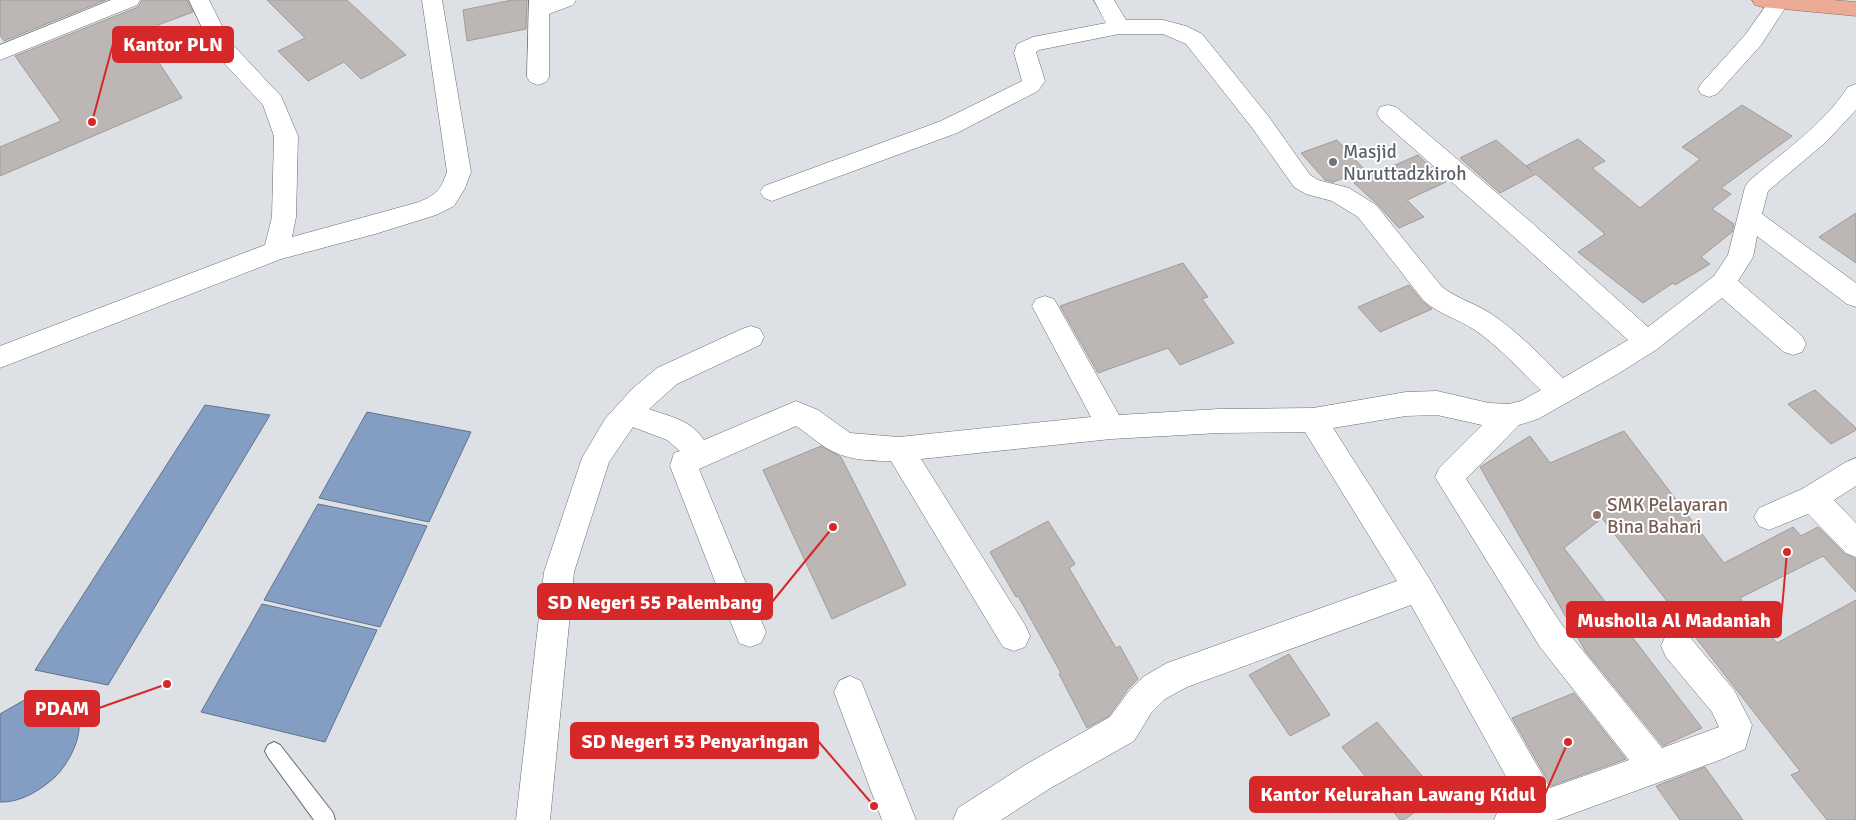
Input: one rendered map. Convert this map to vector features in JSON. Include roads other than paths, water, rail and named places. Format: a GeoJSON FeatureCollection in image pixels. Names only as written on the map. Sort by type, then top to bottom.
{"type":"FeatureCollection","features":[{"type":"Feature","properties":{"kind":"highway"},"geometry":{"type":"LineString","coordinates":[[1770,1],[1856,9]]}},
{"type":"Feature","properties":{"kind":"street"},"geometry":{"type":"LineString","coordinates":[[0,52],[130,0]]}},
{"type":"Feature","properties":{"kind":"street"},"geometry":{"type":"LineString","coordinates":[[199,0],[221,46],[273,102],[286,136],[284,217],[276,251]]}},
{"type":"Feature","properties":{"kind":"street"},"geometry":{"type":"LineString","coordinates":[[0,357],[276,251],[376,225],[427,209],[445,200],[454,188],[459,172],[432,0]]}},
{"type":"Feature","properties":{"kind":"street"},"geometry":{"type":"LineString","coordinates":[[538,77],[539,5],[566,0]]}},
{"type":"Feature","properties":{"kind":"street"},"geometry":{"type":"LineString","coordinates":[[1104,0],[1119,27]]}},
{"type":"Feature","properties":{"kind":"street"},"geometry":{"type":"LineString","coordinates":[[1709,89],[1753,40],[1770,1]]}},
{"type":"Feature","properties":{"kind":"street"},"geometry":{"type":"LineString","coordinates":[[772,192],[949,126],[1030,86],[1034,81],[1033,73],[1024,55],[1026,49],[1033,44],[1119,27],[1152,25],[1178,30],[1194,40],[1261,123],[1302,181],[1309,186],[1333,192],[1356,202],[1367,212],[1433,294],[1446,305],[1472,315],[1488,325],[1561,393]]}},
{"type":"Feature","properties":{"kind":"street"},"geometry":{"type":"LineString","coordinates":[[750,632],[683,465],[687,460],[796,413],[839,441],[854,446],[898,449],[1111,427],[1313,420],[1406,404],[1437,403],[1489,415],[1510,416],[1528,411],[1647,342],[1723,282],[1740,257],[1757,187],[1818,136],[1854,100]]}},
{"type":"Feature","properties":{"kind":"street"},"geometry":{"type":"LineString","coordinates":[[1388,113],[1522,229],[1647,342]]}},
{"type":"Feature","properties":{"kind":"street"},"geometry":{"type":"LineString","coordinates":[[1749,217],[1856,297]]}},
{"type":"Feature","properties":{"kind":"street"},"geometry":{"type":"LineString","coordinates":[[1723,282],[1793,344]]}},
{"type":"Feature","properties":{"kind":"street"},"geometry":{"type":"LineString","coordinates":[[1045,306],[1111,427]]}},
{"type":"Feature","properties":{"kind":"street"},"geometry":{"type":"LineString","coordinates":[[533,820],[558,572],[596,458],[615,428],[642,397],[667,376],[751,337]]}},
{"type":"Feature","properties":{"kind":"street"},"geometry":{"type":"LineString","coordinates":[[628,413],[677,430],[687,438],[698,456]]}},
{"type":"Feature","properties":{"kind":"street"},"geometry":{"type":"LineString","coordinates":[[1510,416],[1449,477],[1551,636],[1656,767]]}},
{"type":"Feature","properties":{"kind":"street"},"geometry":{"type":"LineString","coordinates":[[1313,420],[1418,588],[1542,808]]}},
{"type":"Feature","properties":{"kind":"street"},"geometry":{"type":"LineString","coordinates":[[898,449],[1014,636]]}},
{"type":"Feature","properties":{"kind":"street"},"geometry":{"type":"LineString","coordinates":[[1768,517],[1812,498],[1856,470]]}},
{"type":"Feature","properties":{"kind":"street"},"geometry":{"type":"LineString","coordinates":[[1812,498],[1856,543]]}},
{"type":"Feature","properties":{"kind":"street"},"geometry":{"type":"LineString","coordinates":[[970,820],[1037,777],[1122,728],[1140,702],[1154,688],[1178,674],[1418,588]]}},
{"type":"Feature","properties":{"kind":"street"},"geometry":{"type":"LineString","coordinates":[[1511,820],[1720,744],[1733,737],[1736,725],[1723,701],[1677,646]]}},
{"type":"Feature","properties":{"kind":"street"},"geometry":{"type":"LineString","coordinates":[[850,692],[899,820]]}},
{"type":"Feature","properties":{"kind":"lane"},"geometry":{"type":"LineString","coordinates":[[274,751],[326,820]]}},
{"type":"Feature","properties":{"kind":"water"},"geometry":{"type":"Polygon","coordinates":[[[205,405],[270,415],[108,685],[35,670],[205,405]]]}},
{"type":"Feature","properties":{"kind":"water"},"geometry":{"type":"Polygon","coordinates":[[[367,412],[471,432],[429,522],[319,498],[367,412]]]}},
{"type":"Feature","properties":{"kind":"water"},"geometry":{"type":"Polygon","coordinates":[[[318,504],[427,526],[380,627],[264,600],[318,504]]]}},
{"type":"Feature","properties":{"kind":"water"},"geometry":{"type":"Polygon","coordinates":[[[262,604],[377,630],[325,742],[201,712],[262,604]]]}},
{"type":"Feature","properties":{"kind":"water"},"geometry":{"type":"Polygon","coordinates":[[[43,696],[58,698],[70,704],[77,712],[79,723],[75,747],[62,769],[43,787],[22,798],[0,802],[0,714],[26,699],[43,696]]]}},
{"type":"Feature","properties":{"kind":"place","name":"Kantor PLN"},"geometry":{"type":"Point","coordinates":[92,122]}},
{"type":"Feature","properties":{"kind":"place","name":"Masjid Nuruttadzkiroh"},"geometry":{"type":"Point","coordinates":[1333,162]}},
{"type":"Feature","properties":{"kind":"place","name":"SMK Pelayaran Bina Bahari"},"geometry":{"type":"Point","coordinates":[1597,515]}},
{"type":"Feature","properties":{"kind":"place","name":"SD Negeri 55 Palembang"},"geometry":{"type":"Point","coordinates":[833,527]}},
{"type":"Feature","properties":{"kind":"place","name":"Musholla Al Madaniah"},"geometry":{"type":"Point","coordinates":[1787,552]}},
{"type":"Feature","properties":{"kind":"place","name":"PDAM"},"geometry":{"type":"Point","coordinates":[167,684]}},
{"type":"Feature","properties":{"kind":"place","name":"Kantor Kelurahan Lawang Kidul"},"geometry":{"type":"Point","coordinates":[1568,742]}},
{"type":"Feature","properties":{"kind":"place","name":"SD Negeri 53 Penyaringan"},"geometry":{"type":"Point","coordinates":[874,806]}}]}
